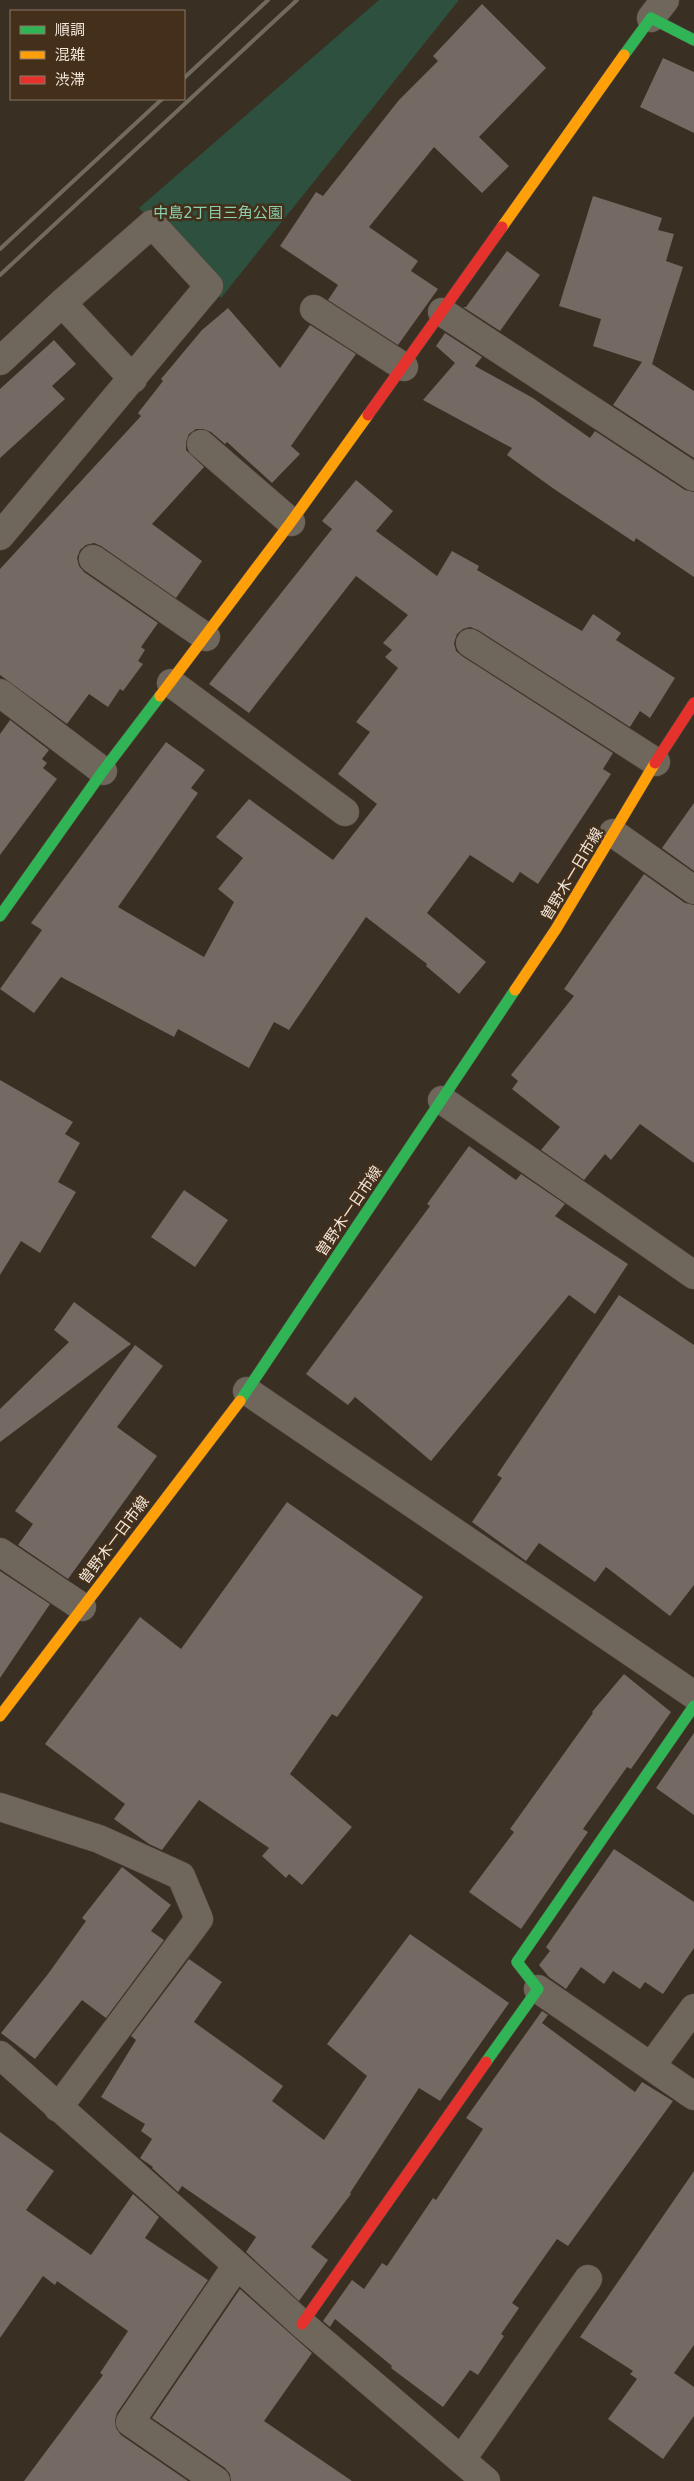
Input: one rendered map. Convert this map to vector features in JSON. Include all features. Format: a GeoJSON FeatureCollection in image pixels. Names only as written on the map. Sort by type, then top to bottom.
{"type":"FeatureCollection","features":[{"type":"Feature","properties":{"kind":"street"},"geometry":{"type":"LineString","coordinates":[[3,906],[291,522],[404,367],[658,9],[694,40]]}},
{"type":"Feature","properties":{"kind":"street"},"geometry":{"type":"LineString","coordinates":[[0,361],[62,303],[152,224],[209,286],[0,536]]}},
{"type":"Feature","properties":{"kind":"street"},"geometry":{"type":"LineString","coordinates":[[62,303],[133,379]]}},
{"type":"Feature","properties":{"kind":"street"},"geometry":{"type":"LineString","coordinates":[[314,309],[404,367]]}},
{"type":"Feature","properties":{"kind":"street"},"geometry":{"type":"LineString","coordinates":[[442,312],[694,477]]}},
{"type":"Feature","properties":{"kind":"street"},"geometry":{"type":"LineString","coordinates":[[201,444],[291,522]]}},
{"type":"Feature","properties":{"kind":"street"},"geometry":{"type":"LineString","coordinates":[[92,559],[206,637]]}},
{"type":"Feature","properties":{"kind":"street"},"geometry":{"type":"LineString","coordinates":[[470,643],[656,762]]}},
{"type":"Feature","properties":{"kind":"street"},"geometry":{"type":"LineString","coordinates":[[171,683],[345,812]]}},
{"type":"Feature","properties":{"kind":"street"},"geometry":{"type":"LineString","coordinates":[[0,693],[103,771]]}},
{"type":"Feature","properties":{"kind":"street","name":"曽野木一日市線"},"geometry":{"type":"LineString","coordinates":[[0,1716],[246,1390],[556,929],[656,762],[694,703]]}},
{"type":"Feature","properties":{"kind":"street"},"geometry":{"type":"LineString","coordinates":[[613,833],[694,890]]}},
{"type":"Feature","properties":{"kind":"street"},"geometry":{"type":"LineString","coordinates":[[442,1100],[694,1274]]}},
{"type":"Feature","properties":{"kind":"street"},"geometry":{"type":"LineString","coordinates":[[246,1390],[694,1695]]}},
{"type":"Feature","properties":{"kind":"street"},"geometry":{"type":"LineString","coordinates":[[0,1552],[82,1607]]}},
{"type":"Feature","properties":{"kind":"street"},"geometry":{"type":"LineString","coordinates":[[694,1706],[517,1962],[538,1988],[652,2065],[694,2096]]}},
{"type":"Feature","properties":{"kind":"street"},"geometry":{"type":"LineString","coordinates":[[0,1808],[99,1840],[181,1876],[199,1919],[58,2108]]}},
{"type":"Feature","properties":{"kind":"street"},"geometry":{"type":"LineString","coordinates":[[302,2324],[538,1988]]}},
{"type":"Feature","properties":{"kind":"street"},"geometry":{"type":"LineString","coordinates":[[652,2065],[694,2008]]}},
{"type":"Feature","properties":{"kind":"street"},"geometry":{"type":"LineString","coordinates":[[0,2056],[473,2473],[588,2279]]}},
{"type":"Feature","properties":{"kind":"street"},"geometry":{"type":"LineString","coordinates":[[216,2481],[130,2422],[238,2265]]}},
{"type":"Feature","properties":{"kind":"green space","name":"中島2丁目三角公園"},"geometry":{"type":"Polygon","coordinates":[[[379,0],[459,0],[221,298],[139,208],[379,0]]]}},
{"type":"Feature","properties":{"kind":"building"},"geometry":{"type":"Polygon","coordinates":[[[482,4],[546,68],[479,137],[509,166],[482,193],[434,147],[369,227],[418,261],[411,271],[438,289],[398,345],[328,300],[338,285],[280,246],[316,192],[323,196],[399,100],[438,61],[433,56],[482,4]]]}},
{"type":"Feature","properties":{"kind":"building"},"geometry":{"type":"Polygon","coordinates":[[[663,58],[694,72],[694,133],[640,107],[663,58]]]}},
{"type":"Feature","properties":{"kind":"building"},"geometry":{"type":"Polygon","coordinates":[[[593,196],[662,218],[658,230],[674,234],[666,261],[683,267],[652,364],[694,391],[694,458],[613,405],[642,362],[593,346],[601,319],[559,306],[593,196]]]}},
{"type":"Feature","properties":{"kind":"building"},"geometry":{"type":"Polygon","coordinates":[[[507,251],[540,275],[500,331],[463,307],[466,307],[507,251]]]}},
{"type":"Feature","properties":{"kind":"building"},"geometry":{"type":"Polygon","coordinates":[[[228,308],[280,368],[310,325],[356,354],[291,446],[300,454],[272,483],[227,442],[225,444],[211,432],[196,429],[189,434],[186,450],[204,467],[152,524],[202,561],[176,598],[101,546],[94,543],[86,545],[80,550],[77,558],[79,566],[84,572],[158,623],[141,647],[145,650],[138,661],[143,664],[123,691],[120,689],[108,707],[89,694],[67,724],[0,675],[0,569],[141,416],[138,413],[163,381],[161,379],[202,330],[228,308]]]}},
{"type":"Feature","properties":{"kind":"building"},"geometry":{"type":"Polygon","coordinates":[[[445,333],[482,357],[475,366],[533,398],[590,438],[595,431],[685,490],[694,492],[694,577],[636,538],[634,542],[554,489],[507,455],[512,448],[423,400],[455,363],[436,346],[445,333]]]}},
{"type":"Feature","properties":{"kind":"building"},"geometry":{"type":"Polygon","coordinates":[[[54,340],[76,364],[52,386],[65,399],[0,458],[0,389],[54,340]]]}},
{"type":"Feature","properties":{"kind":"building"},"geometry":{"type":"Polygon","coordinates":[[[356,480],[393,511],[376,531],[437,576],[452,551],[479,566],[477,570],[582,631],[593,614],[621,633],[616,640],[675,678],[650,718],[640,711],[630,727],[478,630],[470,627],[463,629],[457,634],[454,643],[456,651],[462,656],[613,753],[603,769],[611,774],[538,884],[520,872],[513,883],[470,855],[427,913],[486,962],[459,994],[426,966],[427,964],[366,917],[289,1030],[274,1022],[249,1068],[178,1029],[174,1037],[61,977],[34,1013],[0,989],[42,930],[31,923],[166,742],[205,770],[191,788],[198,793],[118,907],[204,957],[234,902],[218,889],[243,858],[216,837],[249,799],[333,860],[377,804],[338,774],[370,732],[356,722],[398,668],[385,657],[392,650],[383,643],[408,615],[356,576],[249,713],[209,684],[332,529],[322,521],[356,480]]]}},
{"type":"Feature","properties":{"kind":"building"},"geometry":{"type":"Polygon","coordinates":[[[10,720],[49,750],[42,759],[47,763],[43,768],[57,779],[0,855],[0,734],[10,720]]]}},
{"type":"Feature","properties":{"kind":"building"},"geometry":{"type":"Polygon","coordinates":[[[694,803],[694,871],[662,848],[694,803]]]}},
{"type":"Feature","properties":{"kind":"building"},"geometry":{"type":"Polygon","coordinates":[[[644,874],[685,903],[694,905],[694,1163],[640,1124],[611,1160],[605,1154],[584,1180],[541,1150],[560,1127],[512,1089],[518,1081],[511,1075],[574,996],[564,989],[644,874]]]}},
{"type":"Feature","properties":{"kind":"building"},"geometry":{"type":"Polygon","coordinates":[[[0,1080],[73,1122],[65,1134],[80,1143],[58,1182],[76,1192],[40,1253],[21,1241],[0,1275],[0,1080]]]}},
{"type":"Feature","properties":{"kind":"building"},"geometry":{"type":"Polygon","coordinates":[[[469,1146],[516,1180],[521,1174],[565,1204],[555,1216],[628,1264],[595,1314],[569,1295],[431,1461],[355,1397],[348,1405],[306,1374],[430,1206],[427,1204],[469,1146]]]}},
{"type":"Feature","properties":{"kind":"building"},"geometry":{"type":"Polygon","coordinates":[[[184,1190],[228,1220],[195,1267],[151,1237],[184,1190]]]}},
{"type":"Feature","properties":{"kind":"building"},"geometry":{"type":"Polygon","coordinates":[[[619,1295],[694,1345],[694,1585],[670,1616],[606,1567],[595,1582],[539,1543],[526,1561],[472,1522],[502,1478],[497,1475],[619,1295]]]}},
{"type":"Feature","properties":{"kind":"building"},"geometry":{"type":"Polygon","coordinates":[[[74,1302],[131,1344],[0,1442],[0,1409],[69,1342],[54,1330],[74,1302]]]}},
{"type":"Feature","properties":{"kind":"building"},"geometry":{"type":"Polygon","coordinates":[[[135,1345],[163,1366],[117,1427],[157,1456],[68,1579],[18,1545],[33,1524],[15,1511],[135,1345]]]}},
{"type":"Feature","properties":{"kind":"building"},"geometry":{"type":"Polygon","coordinates":[[[287,1502],[423,1597],[337,1717],[332,1714],[290,1774],[352,1827],[302,1885],[289,1874],[286,1878],[262,1856],[269,1848],[199,1800],[162,1850],[149,1844],[114,1819],[125,1804],[45,1744],[140,1617],[181,1649],[287,1502]]]}},
{"type":"Feature","properties":{"kind":"building"},"geometry":{"type":"Polygon","coordinates":[[[0,1571],[50,1604],[0,1678],[0,1571]]]}},
{"type":"Feature","properties":{"kind":"building"},"geometry":{"type":"Polygon","coordinates":[[[624,1674],[671,1712],[631,1769],[627,1767],[583,1829],[588,1832],[521,1929],[469,1892],[514,1832],[510,1829],[592,1712],[624,1674]]]}},
{"type":"Feature","properties":{"kind":"building"},"geometry":{"type":"Polygon","coordinates":[[[694,1733],[694,1815],[656,1788],[694,1733]]]}},
{"type":"Feature","properties":{"kind":"building"},"geometry":{"type":"Polygon","coordinates":[[[614,1849],[694,1902],[694,1948],[663,1994],[645,1982],[640,1989],[613,1971],[604,1984],[581,1967],[566,1989],[549,1977],[539,1965],[550,1951],[546,1947],[614,1849]]]}},
{"type":"Feature","properties":{"kind":"building"},"geometry":{"type":"Polygon","coordinates":[[[122,1867],[171,1905],[151,1931],[164,1940],[106,2018],[82,2000],[35,2059],[1,2033],[48,1974],[86,1921],[82,1918],[122,1867]]]}},
{"type":"Feature","properties":{"kind":"building"},"geometry":{"type":"Polygon","coordinates":[[[410,1934],[509,2003],[440,2101],[419,2088],[351,2194],[311,2247],[328,2260],[299,2301],[246,2252],[256,2237],[182,2186],[178,2192],[153,2167],[140,2158],[152,2139],[141,2131],[145,2124],[101,2097],[136,2040],[131,2036],[189,1959],[222,1982],[194,2022],[283,2086],[272,2101],[324,2140],[367,2076],[327,2044],[410,1934]]]}},
{"type":"Feature","properties":{"kind":"building"},"geometry":{"type":"Polygon","coordinates":[[[542,2011],[548,2015],[542,2023],[635,2092],[642,2082],[673,2101],[568,2246],[557,2239],[512,2303],[519,2308],[501,2334],[504,2336],[478,2375],[470,2370],[443,2407],[391,2368],[392,2366],[335,2319],[330,2327],[323,2321],[352,2280],[364,2289],[382,2263],[387,2266],[433,2198],[436,2200],[483,2129],[466,2118],[542,2011]]]}},
{"type":"Feature","properties":{"kind":"building"},"geometry":{"type":"Polygon","coordinates":[[[0,2132],[54,2171],[26,2210],[91,2255],[133,2194],[159,2217],[145,2238],[208,2280],[117,2413],[115,2420],[116,2428],[121,2435],[188,2481],[24,2481],[103,2375],[100,2373],[128,2331],[57,2281],[55,2285],[43,2276],[0,2338],[0,2132]]]}},
{"type":"Feature","properties":{"kind":"building"},"geometry":{"type":"Polygon","coordinates":[[[694,2171],[694,2345],[674,2373],[694,2387],[694,2416],[663,2459],[608,2419],[637,2379],[630,2374],[633,2371],[580,2337],[694,2171]]]}},
{"type":"Feature","properties":{"kind":"building"},"geometry":{"type":"Polygon","coordinates":[[[240,2289],[312,2353],[264,2421],[352,2481],[231,2481],[230,2474],[225,2468],[152,2418],[240,2289]]]}},
{"type":"Feature","properties":{"kind":"railway"},"geometry":{"type":"LineString","coordinates":[[185,77],[268,0]]}},
{"type":"Feature","properties":{"kind":"railway"},"geometry":{"type":"LineString","coordinates":[[0,275],[297,0]]}},
{"type":"Feature","properties":{"kind":"railway"},"geometry":{"type":"LineString","coordinates":[[0,249],[161,100]]}},
{"type":"Feature","properties":{"kind":"traffic: fast"},"geometry":{"type":"LineString","coordinates":[[624,55],[651,18],[694,40]]}},
{"type":"Feature","properties":{"kind":"traffic: fast"},"geometry":{"type":"LineString","coordinates":[[0,916],[103,771],[160,696]]}},
{"type":"Feature","properties":{"kind":"traffic: fast"},"geometry":{"type":"LineString","coordinates":[[240,1401],[515,990]]}},
{"type":"Feature","properties":{"kind":"traffic: fast"},"geometry":{"type":"LineString","coordinates":[[486,2062],[538,1989],[517,1962],[694,1706]]}},
{"type":"Feature","properties":{"kind":"traffic: slow"},"geometry":{"type":"LineString","coordinates":[[502,227],[624,55]]}},
{"type":"Feature","properties":{"kind":"traffic: slow"},"geometry":{"type":"LineString","coordinates":[[160,696],[291,522],[368,415]]}},
{"type":"Feature","properties":{"kind":"traffic: slow"},"geometry":{"type":"LineString","coordinates":[[515,990],[556,929],[655,763]]}},
{"type":"Feature","properties":{"kind":"traffic: slow"},"geometry":{"type":"LineString","coordinates":[[0,1716],[240,1401]]}},
{"type":"Feature","properties":{"kind":"traffic: jam"},"geometry":{"type":"LineString","coordinates":[[368,415],[502,227]]}},
{"type":"Feature","properties":{"kind":"traffic: jam"},"geometry":{"type":"LineString","coordinates":[[655,763],[694,703]]}},
{"type":"Feature","properties":{"kind":"traffic: jam"},"geometry":{"type":"LineString","coordinates":[[302,2324],[486,2062]]}}]}
